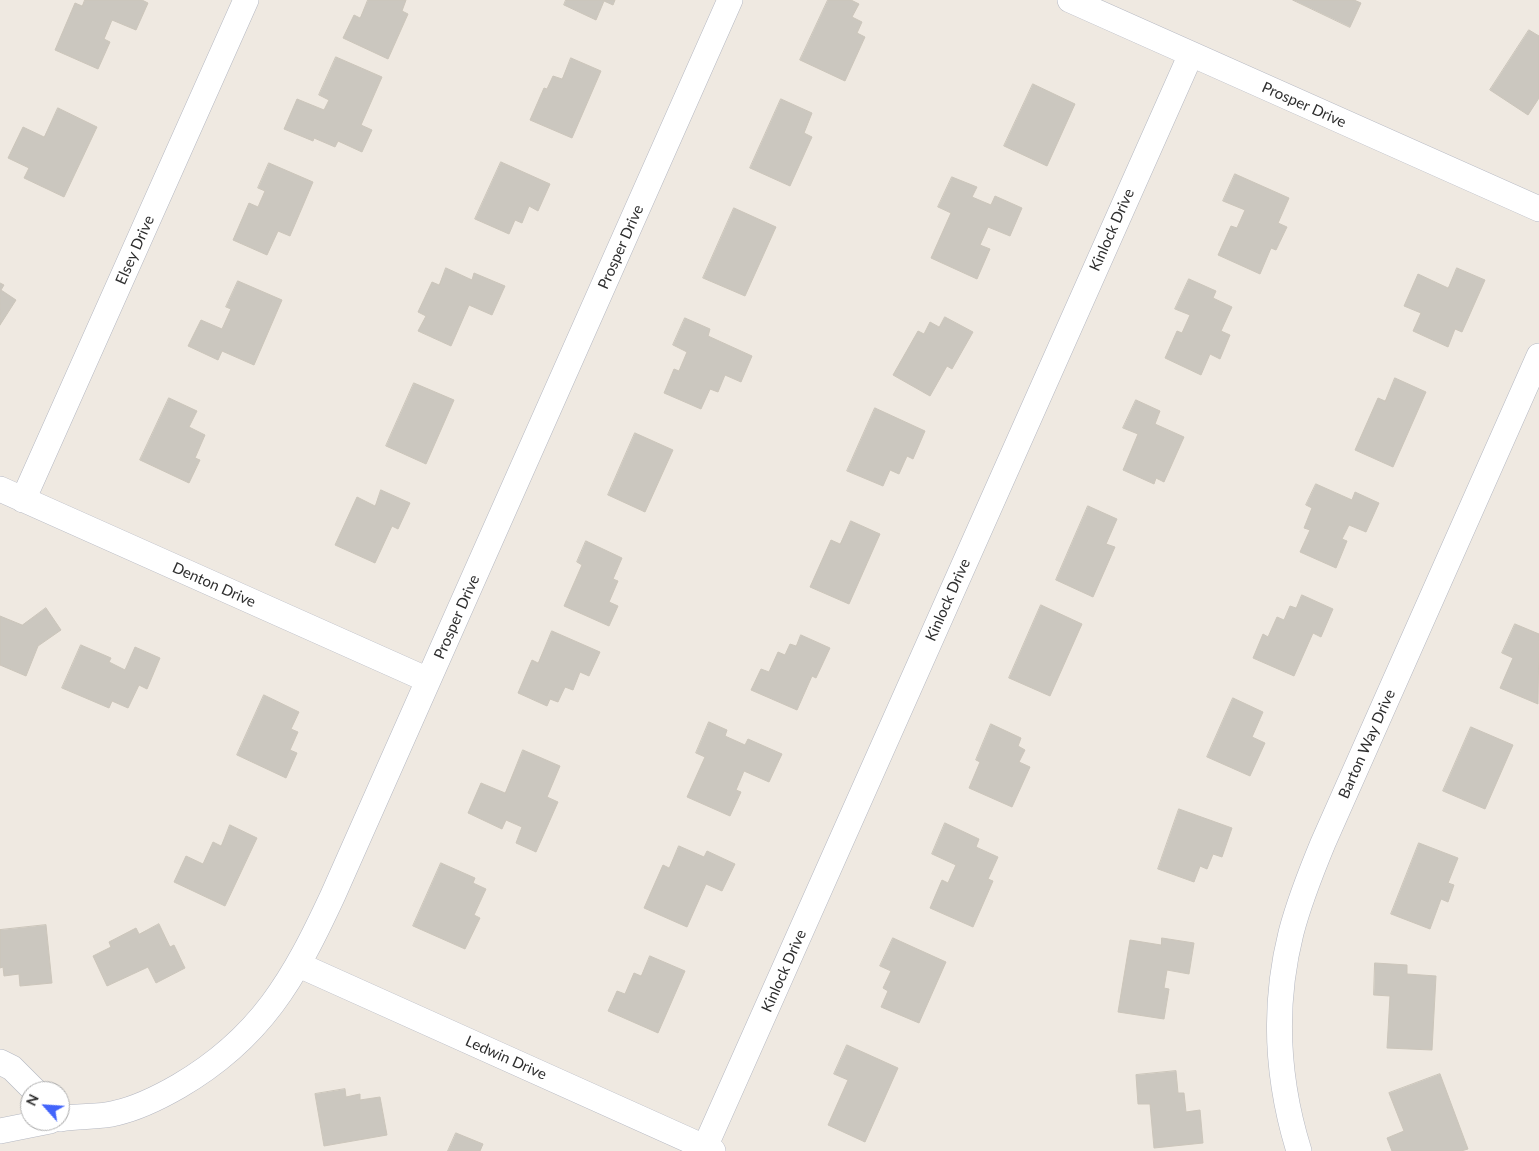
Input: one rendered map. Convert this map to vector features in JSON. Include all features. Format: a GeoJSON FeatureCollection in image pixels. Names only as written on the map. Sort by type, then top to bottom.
{"type":"FeatureCollection","features":[{"type":"Feature","properties":{"kind":"street","name":"Elsey Drive"},"geometry":{"type":"LineString","coordinates":[[24,500],[246,0]]}},
{"type":"Feature","properties":{"kind":"street","name":"Prosper Drive"},"geometry":{"type":"LineString","coordinates":[[70,1118],[94,1117],[117,1113],[169,1092],[200,1073],[237,1044],[260,1020],[299,965],[337,887],[730,0]]}},
{"type":"Feature","properties":{"kind":"street","name":"Prosper Drive"},"geometry":{"type":"LineString","coordinates":[[1070,0],[1539,209]]}},
{"type":"Feature","properties":{"kind":"street","name":"Kinlock Drive"},"geometry":{"type":"LineString","coordinates":[[709,1149],[1191,54]]}},
{"type":"Feature","properties":{"kind":"street","name":"Barton Way Drive"},"geometry":{"type":"LineString","coordinates":[[1299,1151],[1286,1100],[1279,1040],[1282,986],[1291,932],[1308,879],[1323,843],[1539,356]]}},
{"type":"Feature","properties":{"kind":"street","name":"Denton Drive"},"geometry":{"type":"LineString","coordinates":[[0,489],[428,680]]}},
{"type":"Feature","properties":{"kind":"street","name":"Ledwin Drive"},"geometry":{"type":"LineString","coordinates":[[299,965],[709,1149]]}},
{"type":"Feature","properties":{"kind":"street"},"geometry":{"type":"LineString","coordinates":[[0,1062],[12,1068],[26,1081]]}},
{"type":"Feature","properties":{"kind":"street","name":"Prosper Drive"},"geometry":{"type":"LineString","coordinates":[[0,1131],[20,1127]]}},
{"type":"Feature","properties":{"kind":"building"},"geometry":{"type":"Polygon","coordinates":[[[85,0],[142,0],[148,3],[136,30],[112,20],[104,39],[110,42],[98,69],[55,50],[75,3],[82,6],[85,0]]]}},
{"type":"Feature","properties":{"kind":"building"},"geometry":{"type":"Polygon","coordinates":[[[368,0],[406,0],[402,11],[408,14],[388,59],[343,38],[354,15],[360,18],[368,0]]]}},
{"type":"Feature","properties":{"kind":"building"},"geometry":{"type":"Polygon","coordinates":[[[566,0],[615,0],[613,5],[604,1],[596,20],[564,5],[566,0]]]}},
{"type":"Feature","properties":{"kind":"building"},"geometry":{"type":"Polygon","coordinates":[[[828,0],[851,0],[859,4],[852,17],[862,22],[857,33],[865,37],[845,81],[800,60],[828,0]]]}},
{"type":"Feature","properties":{"kind":"building"},"geometry":{"type":"Polygon","coordinates":[[[1293,0],[1354,0],[1361,3],[1350,27],[1293,0]]]}},
{"type":"Feature","properties":{"kind":"building"},"geometry":{"type":"Polygon","coordinates":[[[1529,30],[1539,36],[1539,98],[1528,115],[1490,90],[1529,30]]]}},
{"type":"Feature","properties":{"kind":"building"},"geometry":{"type":"Polygon","coordinates":[[[336,57],[382,77],[361,125],[372,130],[362,152],[338,141],[335,147],[314,138],[313,141],[284,129],[297,99],[324,110],[329,100],[319,95],[336,57]]]}},
{"type":"Feature","properties":{"kind":"building"},"geometry":{"type":"Polygon","coordinates":[[[571,58],[601,71],[572,138],[530,120],[544,88],[547,89],[553,76],[562,79],[571,58]]]}},
{"type":"Feature","properties":{"kind":"building"},"geometry":{"type":"Polygon","coordinates":[[[1033,84],[1075,104],[1047,166],[1004,146],[1033,84]]]}},
{"type":"Feature","properties":{"kind":"building"},"geometry":{"type":"Polygon","coordinates":[[[781,99],[812,113],[804,133],[812,137],[790,186],[750,168],[781,99]]]}},
{"type":"Feature","properties":{"kind":"building"},"geometry":{"type":"Polygon","coordinates":[[[58,108],[97,127],[64,197],[24,178],[29,168],[8,158],[23,127],[44,137],[58,108]]]}},
{"type":"Feature","properties":{"kind":"building"},"geometry":{"type":"Polygon","coordinates":[[[501,162],[550,184],[538,211],[529,206],[522,223],[515,220],[509,234],[475,219],[501,162]]]}},
{"type":"Feature","properties":{"kind":"building"},"geometry":{"type":"Polygon","coordinates":[[[269,163],[313,182],[290,236],[278,231],[267,255],[233,240],[249,203],[258,207],[265,191],[258,188],[269,163]]]}},
{"type":"Feature","properties":{"kind":"building"},"geometry":{"type":"Polygon","coordinates":[[[1235,174],[1289,198],[1278,223],[1287,227],[1276,250],[1271,248],[1260,274],[1218,255],[1231,226],[1237,228],[1245,210],[1223,201],[1235,174]]]}},
{"type":"Feature","properties":{"kind":"building"},"geometry":{"type":"Polygon","coordinates":[[[952,177],[977,187],[972,197],[991,205],[995,196],[1022,208],[1010,236],[988,227],[980,245],[990,249],[977,279],[931,258],[951,213],[938,207],[952,177]]]}},
{"type":"Feature","properties":{"kind":"building"},"geometry":{"type":"Polygon","coordinates":[[[734,208],[776,227],[745,296],[703,278],[734,208]]]}},
{"type":"Feature","properties":{"kind":"building"},"geometry":{"type":"Polygon","coordinates":[[[446,268],[472,280],[474,273],[505,286],[492,315],[469,305],[451,346],[418,331],[426,316],[418,312],[432,282],[439,285],[446,268]]]}},
{"type":"Feature","properties":{"kind":"building"},"geometry":{"type":"Polygon","coordinates":[[[1457,268],[1485,280],[1462,332],[1455,329],[1448,347],[1413,331],[1421,313],[1404,306],[1418,274],[1448,288],[1457,268]]]}},
{"type":"Feature","properties":{"kind":"building"},"geometry":{"type":"Polygon","coordinates":[[[1189,279],[1216,291],[1213,298],[1232,307],[1221,331],[1230,335],[1220,359],[1210,354],[1201,375],[1165,358],[1177,331],[1182,333],[1190,315],[1175,309],[1189,279]]]}},
{"type":"Feature","properties":{"kind":"building"},"geometry":{"type":"Polygon","coordinates":[[[238,281],[282,300],[254,365],[222,351],[218,360],[188,346],[201,320],[222,329],[231,309],[226,307],[238,281]]]}},
{"type":"Feature","properties":{"kind":"building"},"geometry":{"type":"Polygon","coordinates":[[[0,283],[4,285],[1,290],[16,300],[0,325],[0,283]]]}},
{"type":"Feature","properties":{"kind":"building"},"geometry":{"type":"Polygon","coordinates":[[[945,317],[973,332],[952,369],[947,366],[930,396],[893,375],[918,331],[924,334],[930,322],[939,327],[945,317]]]}},
{"type":"Feature","properties":{"kind":"building"},"geometry":{"type":"Polygon","coordinates":[[[685,318],[710,329],[708,336],[752,356],[741,382],[725,375],[718,392],[710,389],[701,409],[664,393],[674,369],[679,371],[687,352],[673,345],[685,318]]]}},
{"type":"Feature","properties":{"kind":"building"},"geometry":{"type":"Polygon","coordinates":[[[1395,378],[1426,392],[1393,467],[1355,450],[1378,398],[1385,401],[1395,378]]]}},
{"type":"Feature","properties":{"kind":"building"},"geometry":{"type":"Polygon","coordinates":[[[414,383],[454,400],[426,464],[386,446],[414,383]]]}},
{"type":"Feature","properties":{"kind":"building"},"geometry":{"type":"Polygon","coordinates":[[[169,398],[197,411],[189,427],[205,435],[195,458],[200,460],[189,483],[140,460],[169,398]]]}},
{"type":"Feature","properties":{"kind":"building"},"geometry":{"type":"Polygon","coordinates":[[[1136,400],[1160,411],[1155,424],[1184,437],[1164,482],[1156,478],[1154,484],[1123,470],[1138,434],[1123,428],[1136,400]]]}},
{"type":"Feature","properties":{"kind":"building"},"geometry":{"type":"Polygon","coordinates":[[[875,408],[925,431],[913,459],[907,456],[899,474],[890,470],[883,486],[847,471],[875,408]]]}},
{"type":"Feature","properties":{"kind":"building"},"geometry":{"type":"Polygon","coordinates":[[[635,433],[673,450],[645,512],[608,495],[635,433]]]}},
{"type":"Feature","properties":{"kind":"building"},"geometry":{"type":"Polygon","coordinates":[[[1316,484],[1352,500],[1355,492],[1379,503],[1366,532],[1349,525],[1342,539],[1347,541],[1336,568],[1300,552],[1310,530],[1304,528],[1312,508],[1306,505],[1316,484]]]}},
{"type":"Feature","properties":{"kind":"building"},"geometry":{"type":"Polygon","coordinates":[[[381,490],[410,503],[398,529],[392,526],[375,563],[335,545],[357,497],[375,506],[381,490]]]}},
{"type":"Feature","properties":{"kind":"building"},"geometry":{"type":"Polygon","coordinates":[[[1088,506],[1117,519],[1106,544],[1115,547],[1093,597],[1056,580],[1088,506]]]}},
{"type":"Feature","properties":{"kind":"building"},"geometry":{"type":"Polygon","coordinates":[[[851,521],[880,534],[849,604],[810,587],[831,540],[840,544],[851,521]]]}},
{"type":"Feature","properties":{"kind":"building"},"geometry":{"type":"Polygon","coordinates":[[[586,541],[622,558],[613,579],[618,581],[609,602],[618,606],[609,626],[564,606],[582,565],[577,562],[586,541]]]}},
{"type":"Feature","properties":{"kind":"building"},"geometry":{"type":"Polygon","coordinates":[[[1302,595],[1333,609],[1321,637],[1313,633],[1294,676],[1253,658],[1263,634],[1268,637],[1277,617],[1284,620],[1290,606],[1296,608],[1302,595]]]}},
{"type":"Feature","properties":{"kind":"building"},"geometry":{"type":"Polygon","coordinates":[[[1041,605],[1082,624],[1050,696],[1009,678],[1041,605]]]}},
{"type":"Feature","properties":{"kind":"building"},"geometry":{"type":"Polygon","coordinates":[[[46,608],[61,630],[38,646],[26,676],[0,665],[0,616],[22,625],[46,608]]]}},
{"type":"Feature","properties":{"kind":"building"},"geometry":{"type":"Polygon","coordinates":[[[1515,624],[1539,634],[1538,704],[1500,688],[1513,658],[1502,653],[1515,624]]]}},
{"type":"Feature","properties":{"kind":"building"},"geometry":{"type":"Polygon","coordinates":[[[552,631],[600,652],[589,676],[580,672],[573,690],[565,687],[558,702],[550,699],[547,706],[518,693],[532,660],[538,663],[552,631]]]}},
{"type":"Feature","properties":{"kind":"building"},"geometry":{"type":"Polygon","coordinates":[[[801,635],[830,648],[816,678],[812,676],[797,710],[751,690],[761,669],[769,672],[778,652],[785,655],[790,644],[796,646],[801,635]]]}},
{"type":"Feature","properties":{"kind":"building"},"geometry":{"type":"Polygon","coordinates":[[[81,645],[111,658],[109,662],[125,670],[135,647],[160,658],[147,689],[139,685],[128,708],[112,701],[109,708],[62,688],[81,645]]]}},
{"type":"Feature","properties":{"kind":"building"},"geometry":{"type":"Polygon","coordinates":[[[264,695],[299,712],[291,729],[298,732],[290,750],[297,753],[286,778],[237,755],[264,695]]]}},
{"type":"Feature","properties":{"kind":"building"},"geometry":{"type":"Polygon","coordinates":[[[1233,698],[1263,712],[1252,737],[1265,743],[1250,776],[1207,757],[1233,698]]]}},
{"type":"Feature","properties":{"kind":"building"},"geometry":{"type":"Polygon","coordinates":[[[709,722],[727,730],[725,736],[745,745],[748,739],[782,754],[769,782],[744,771],[736,790],[741,792],[730,816],[687,797],[705,757],[696,753],[709,722]]]}},
{"type":"Feature","properties":{"kind":"building"},"geometry":{"type":"Polygon","coordinates":[[[991,724],[1021,738],[1018,746],[1025,750],[1019,762],[1030,767],[1012,807],[969,788],[980,762],[976,760],[991,724]]]}},
{"type":"Feature","properties":{"kind":"building"},"geometry":{"type":"Polygon","coordinates":[[[1471,727],[1513,745],[1485,809],[1443,791],[1471,727]]]}},
{"type":"Feature","properties":{"kind":"building"},"geometry":{"type":"Polygon","coordinates":[[[523,750],[560,766],[547,797],[558,802],[536,852],[516,843],[522,827],[506,820],[502,829],[468,813],[481,783],[505,793],[523,750]]]}},
{"type":"Feature","properties":{"kind":"building"},"geometry":{"type":"Polygon","coordinates":[[[1179,809],[1232,828],[1222,857],[1213,854],[1207,869],[1200,866],[1194,882],[1158,869],[1179,809]]]}},
{"type":"Feature","properties":{"kind":"building"},"geometry":{"type":"Polygon","coordinates":[[[945,823],[979,839],[976,847],[998,857],[988,879],[993,881],[973,927],[930,908],[942,880],[948,883],[956,865],[932,854],[945,823]]]}},
{"type":"Feature","properties":{"kind":"building"},"geometry":{"type":"Polygon","coordinates":[[[230,825],[257,838],[225,906],[174,882],[186,856],[203,864],[213,842],[221,846],[230,825]]]}},
{"type":"Feature","properties":{"kind":"building"},"geometry":{"type":"Polygon","coordinates":[[[1419,843],[1458,858],[1448,883],[1454,885],[1448,902],[1441,899],[1430,929],[1391,914],[1419,843]]]}},
{"type":"Feature","properties":{"kind":"building"},"geometry":{"type":"Polygon","coordinates":[[[679,846],[704,857],[707,851],[735,864],[722,891],[706,884],[687,927],[644,908],[663,865],[669,868],[679,846]]]}},
{"type":"Feature","properties":{"kind":"building"},"geometry":{"type":"Polygon","coordinates":[[[441,863],[475,878],[473,883],[486,889],[474,915],[480,918],[465,949],[413,926],[441,863]]]}},
{"type":"Feature","properties":{"kind":"building"},"geometry":{"type":"Polygon","coordinates":[[[159,924],[170,947],[174,945],[185,968],[156,983],[148,967],[107,986],[93,956],[111,947],[109,942],[136,928],[139,934],[159,924]]]}},
{"type":"Feature","properties":{"kind":"building"},"geometry":{"type":"Polygon","coordinates":[[[46,925],[52,983],[20,986],[19,974],[4,976],[3,967],[0,968],[0,930],[46,925]]]}},
{"type":"Feature","properties":{"kind":"building"},"geometry":{"type":"Polygon","coordinates":[[[893,938],[946,962],[919,1023],[881,1007],[888,991],[883,988],[891,971],[880,966],[893,938]]]}},
{"type":"Feature","properties":{"kind":"building"},"geometry":{"type":"Polygon","coordinates":[[[1162,938],[1194,943],[1189,974],[1167,970],[1164,988],[1169,989],[1164,1019],[1118,1012],[1130,940],[1161,945],[1162,938]]]}},
{"type":"Feature","properties":{"kind":"building"},"geometry":{"type":"Polygon","coordinates":[[[650,956],[685,971],[658,1033],[608,1011],[617,991],[625,994],[634,973],[641,976],[650,956]]]}},
{"type":"Feature","properties":{"kind":"building"},"geometry":{"type":"Polygon","coordinates":[[[1375,963],[1407,965],[1407,974],[1436,976],[1432,1050],[1387,1048],[1390,996],[1374,995],[1375,963]]]}},
{"type":"Feature","properties":{"kind":"building"},"geometry":{"type":"Polygon","coordinates":[[[847,1045],[898,1068],[865,1142],[828,1125],[848,1080],[834,1074],[847,1045]]]}},
{"type":"Feature","properties":{"kind":"building"},"geometry":{"type":"Polygon","coordinates":[[[1176,1071],[1178,1093],[1184,1093],[1186,1112],[1200,1110],[1203,1143],[1154,1148],[1150,1104],[1138,1104],[1136,1075],[1176,1071]]]}},
{"type":"Feature","properties":{"kind":"building"},"geometry":{"type":"Polygon","coordinates":[[[1440,1074],[1468,1149],[1461,1151],[1392,1151],[1387,1138],[1404,1131],[1389,1093],[1440,1074]]]}},
{"type":"Feature","properties":{"kind":"building"},"geometry":{"type":"Polygon","coordinates":[[[345,1089],[346,1097],[360,1094],[360,1100],[380,1097],[387,1135],[324,1146],[315,1094],[345,1089]]]}},
{"type":"Feature","properties":{"kind":"building"},"geometry":{"type":"Polygon","coordinates":[[[456,1133],[483,1144],[480,1151],[448,1151],[456,1133]]]}}]}
